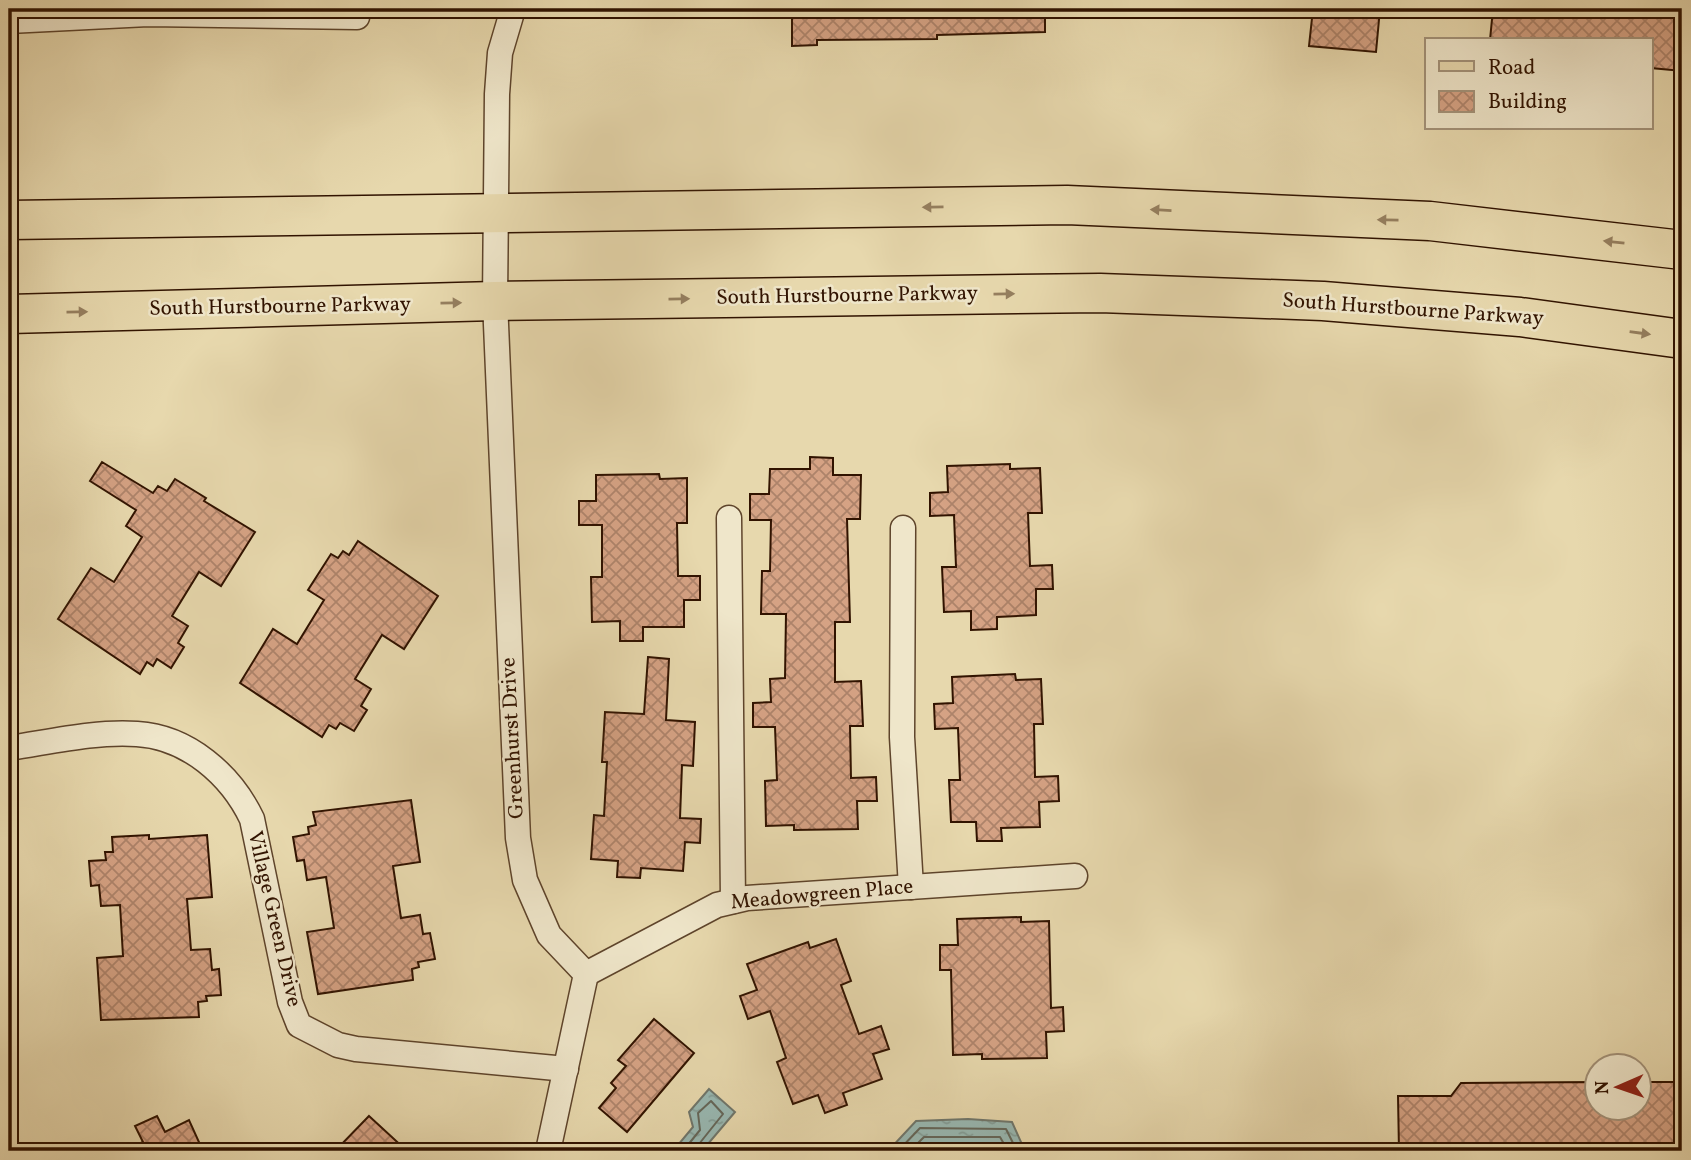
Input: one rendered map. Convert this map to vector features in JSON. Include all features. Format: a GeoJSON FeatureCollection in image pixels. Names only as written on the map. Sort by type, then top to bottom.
{"type":"FeatureCollection","features":[{"type":"Feature","properties":{"kind":"main road"},"geometry":{"type":"LineString","coordinates":[[9,220],[1067,205],[1430,221],[1682,250]]}},
{"type":"Feature","properties":{"kind":"main road","name":"South Hurstbourne Parkway"},"geometry":{"type":"LineString","coordinates":[[9,314],[495,302],[1114,293],[1323,301],[1520,317],[1682,339]]}},
{"type":"Feature","properties":{"kind":"street","name":"Greenhurst Drive"},"geometry":{"type":"LineString","coordinates":[[513,9],[500,53],[495,302],[518,838],[525,880],[549,935],[586,974]]}},
{"type":"Feature","properties":{"kind":"street"},"geometry":{"type":"LineString","coordinates":[[9,21],[148,14],[357,17]]}},
{"type":"Feature","properties":{"kind":"street"},"geometry":{"type":"LineString","coordinates":[[729,518],[733,901]]}},
{"type":"Feature","properties":{"kind":"street"},"geometry":{"type":"LineString","coordinates":[[903,528],[902,737],[911,887]]}},
{"type":"Feature","properties":{"kind":"street","name":"Village Green Drive"},"geometry":{"type":"LineString","coordinates":[[9,748],[137,734],[183,747],[208,762],[239,793],[251,819],[290,1002],[299,1025],[338,1045],[356,1049],[566,1069]]}},
{"type":"Feature","properties":{"kind":"street","name":"Meadowgreen Place"},"geometry":{"type":"LineString","coordinates":[[586,974],[717,905],[733,901],[1075,876]]}},
{"type":"Feature","properties":{"kind":"street"},"geometry":{"type":"LineString","coordinates":[[548,1151],[586,974]]}},
{"type":"Feature","properties":{"kind":"water"},"geometry":{"type":"Polygon","coordinates":[[[709,1089],[735,1112],[702,1151],[673,1151],[693,1127],[689,1112],[709,1089]]]}},
{"type":"Feature","properties":{"kind":"water"},"geometry":{"type":"Polygon","coordinates":[[[968,1119],[1012,1122],[1025,1151],[888,1151],[916,1121],[968,1119]]]}},
{"type":"Feature","properties":{"kind":"building"},"geometry":{"type":"Polygon","coordinates":[[[792,9],[1045,9],[1045,32],[937,35],[937,39],[817,40],[817,45],[792,46],[792,9]]]}},
{"type":"Feature","properties":{"kind":"building"},"geometry":{"type":"Polygon","coordinates":[[[1313,9],[1380,9],[1376,52],[1309,46],[1313,9]]]}},
{"type":"Feature","properties":{"kind":"building"},"geometry":{"type":"Polygon","coordinates":[[[1493,9],[1682,9],[1682,71],[1652,68],[1652,38],[1490,38],[1493,9]]]}},
{"type":"Feature","properties":{"kind":"building"},"geometry":{"type":"Polygon","coordinates":[[[810,457],[833,458],[833,475],[861,475],[860,519],[847,519],[850,622],[835,622],[835,682],[861,681],[863,726],[850,726],[851,778],[876,777],[877,801],[857,801],[858,829],[794,830],[794,825],[766,826],[765,781],[777,780],[775,727],[753,727],[753,703],[771,702],[770,679],[785,678],[786,614],[761,614],[762,571],[770,571],[771,520],[750,520],[750,494],[769,494],[770,469],[810,469],[810,457]]]}},
{"type":"Feature","properties":{"kind":"building"},"geometry":{"type":"Polygon","coordinates":[[[102,462],[153,493],[158,486],[167,491],[175,479],[206,498],[204,501],[255,532],[221,586],[199,572],[172,616],[188,626],[178,643],[184,647],[171,668],[157,659],[153,666],[147,662],[140,674],[58,619],[91,568],[114,582],[142,537],[126,526],[136,510],[90,481],[102,462]]]}},
{"type":"Feature","properties":{"kind":"building"},"geometry":{"type":"Polygon","coordinates":[[[1010,464],[1010,469],[1040,468],[1042,513],[1028,513],[1030,566],[1052,565],[1053,589],[1036,589],[1036,615],[997,617],[997,629],[971,630],[971,611],[944,612],[942,567],[956,567],[954,515],[930,516],[930,493],[948,492],[947,466],[1010,464]]]}},
{"type":"Feature","properties":{"kind":"building"},"geometry":{"type":"Polygon","coordinates":[[[659,474],[660,479],[687,478],[687,523],[677,523],[678,576],[700,576],[700,600],[684,600],[684,627],[643,627],[643,641],[620,641],[620,621],[592,622],[591,577],[602,577],[602,525],[579,525],[579,501],[596,501],[596,475],[659,474]]]}},
{"type":"Feature","properties":{"kind":"building"},"geometry":{"type":"Polygon","coordinates":[[[358,541],[438,596],[404,649],[382,635],[355,679],[371,689],[361,706],[367,710],[354,731],[340,723],[336,729],[329,725],[322,737],[240,683],[273,629],[297,644],[324,600],[308,590],[331,554],[338,558],[343,551],[349,555],[358,541]]]}},
{"type":"Feature","properties":{"kind":"building"},"geometry":{"type":"Polygon","coordinates":[[[648,657],[669,659],[666,720],[695,722],[693,766],[682,765],[680,818],[701,819],[700,843],[685,842],[683,871],[641,868],[640,878],[617,877],[618,861],[591,859],[594,815],[604,816],[607,762],[602,762],[605,712],[644,714],[648,657]]]}},
{"type":"Feature","properties":{"kind":"building"},"geometry":{"type":"Polygon","coordinates":[[[1015,674],[1016,680],[1041,679],[1043,724],[1034,724],[1035,777],[1058,776],[1059,801],[1039,802],[1040,827],[1001,828],[1002,841],[977,841],[976,822],[951,822],[949,780],[960,780],[958,728],[935,729],[934,704],[953,703],[952,677],[1015,674]]]}},
{"type":"Feature","properties":{"kind":"building"},"geometry":{"type":"Polygon","coordinates":[[[411,800],[420,862],[393,866],[401,918],[420,915],[423,934],[430,933],[435,959],[418,962],[419,967],[412,969],[413,980],[318,994],[307,932],[334,928],[326,877],[307,880],[304,860],[297,861],[293,837],[309,834],[308,827],[316,825],[313,812],[411,800]]]}},
{"type":"Feature","properties":{"kind":"building"},"geometry":{"type":"Polygon","coordinates":[[[149,835],[149,839],[207,835],[212,897],[187,899],[191,950],[210,949],[212,970],[219,969],[221,995],[206,996],[207,1001],[198,1002],[199,1017],[101,1020],[97,958],[123,956],[120,905],[101,906],[99,885],[91,886],[89,861],[106,860],[105,852],[113,852],[112,837],[149,835]]]}},
{"type":"Feature","properties":{"kind":"building"},"geometry":{"type":"Polygon","coordinates":[[[1021,917],[1021,922],[1049,921],[1051,1008],[1063,1007],[1064,1031],[1046,1032],[1047,1058],[982,1059],[982,1054],[953,1055],[951,970],[940,970],[940,945],[958,945],[957,919],[1021,917]]]}},
{"type":"Feature","properties":{"kind":"building"},"geometry":{"type":"Polygon","coordinates":[[[836,939],[851,981],[841,985],[859,1034],[881,1026],[889,1049],[873,1054],[882,1079],[843,1093],[847,1105],[825,1113],[818,1095],[793,1104],[777,1062],[786,1058],[770,1011],[748,1019],[740,996],[757,990],[747,964],[808,942],[810,948],[836,939]]]}},
{"type":"Feature","properties":{"kind":"building"},"geometry":{"type":"Polygon","coordinates":[[[654,1019],[694,1053],[627,1132],[599,1108],[616,1088],[611,1083],[626,1066],[618,1060],[654,1019]]]}},
{"type":"Feature","properties":{"kind":"building"},"geometry":{"type":"Polygon","coordinates":[[[1582,1082],[1582,1122],[1652,1122],[1652,1082],[1682,1082],[1682,1151],[1399,1151],[1398,1096],[1451,1096],[1461,1083],[1582,1082]]]}},
{"type":"Feature","properties":{"kind":"building"},"geometry":{"type":"Polygon","coordinates":[[[157,1116],[165,1132],[189,1120],[203,1151],[124,1151],[143,1142],[135,1126],[157,1116]]]}},
{"type":"Feature","properties":{"kind":"building"},"geometry":{"type":"Polygon","coordinates":[[[369,1116],[407,1151],[335,1151],[369,1116]]]}}]}
